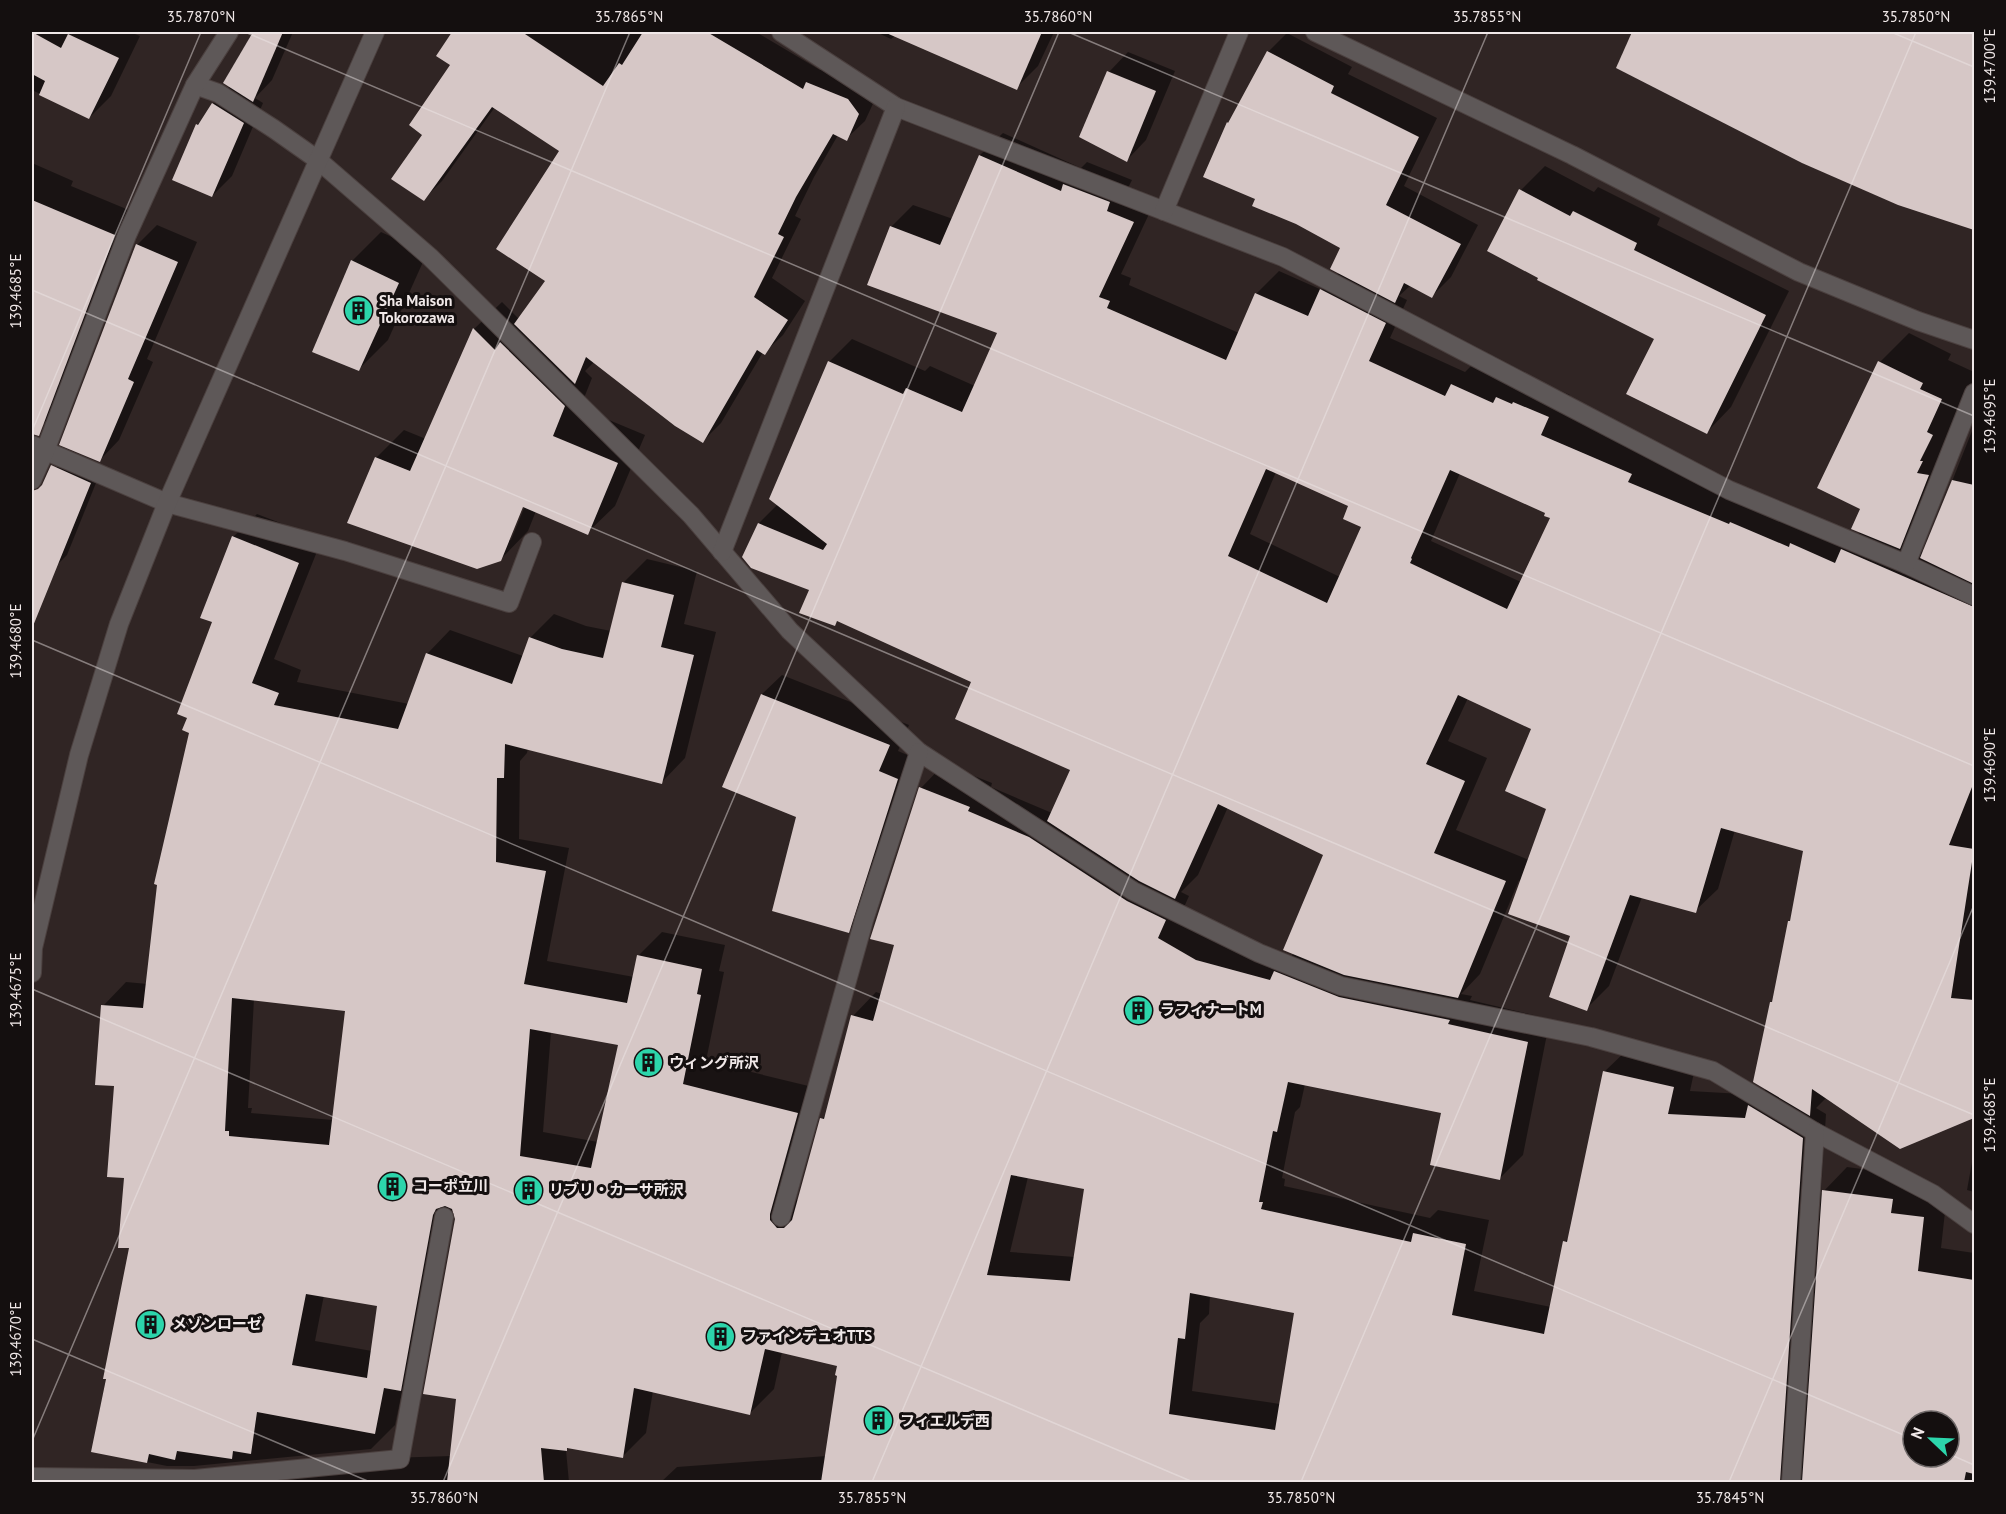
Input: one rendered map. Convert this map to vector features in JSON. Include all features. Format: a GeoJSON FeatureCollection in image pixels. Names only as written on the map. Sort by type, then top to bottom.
{"type":"FeatureCollection","features":[{"type":"Feature","properties":{"kind":"street"},"geometry":{"type":"LineString","coordinates":[[32,480],[38,448],[127,235],[195,85],[229,32]]}},
{"type":"Feature","properties":{"kind":"street"},"geometry":{"type":"LineString","coordinates":[[32,973],[32,948],[80,755],[119,624],[167,503],[375,32]]}},
{"type":"Feature","properties":{"kind":"street"},"geometry":{"type":"LineString","coordinates":[[781,32],[896,107],[1283,257],[1729,490],[1906,564],[1974,596]]}},
{"type":"Feature","properties":{"kind":"street"},"geometry":{"type":"LineString","coordinates":[[1164,211],[1239,32]]}},
{"type":"Feature","properties":{"kind":"street"},"geometry":{"type":"LineString","coordinates":[[1316,32],[1572,155],[1799,272],[1918,321],[1974,340]]}},
{"type":"Feature","properties":{"kind":"street"},"geometry":{"type":"LineString","coordinates":[[195,85],[218,93],[318,160],[430,257],[691,515],[790,632],[919,752],[1133,891],[1258,953],[1341,986],[1609,1041],[1713,1071],[1815,1132],[1933,1194],[1974,1224]]}},
{"type":"Feature","properties":{"kind":"street"},"geometry":{"type":"LineString","coordinates":[[722,552],[896,107]]}},
{"type":"Feature","properties":{"kind":"street"},"geometry":{"type":"LineString","coordinates":[[1906,564],[1974,393]]}},
{"type":"Feature","properties":{"kind":"street"},"geometry":{"type":"LineString","coordinates":[[38,448],[167,503],[345,550],[509,603],[532,542]]}},
{"type":"Feature","properties":{"kind":"street"},"geometry":{"type":"LineString","coordinates":[[781,1217],[864,920],[919,752]]}},
{"type":"Feature","properties":{"kind":"street"},"geometry":{"type":"LineString","coordinates":[[1791,1482],[1815,1132]]}},
{"type":"Feature","properties":{"kind":"street"},"geometry":{"type":"LineString","coordinates":[[32,1477],[195,1479],[400,1459],[444,1217]]}},
{"type":"Feature","properties":{"kind":"building"},"geometry":{"type":"Polygon","coordinates":[[[32,32],[61,48],[68,34],[119,58],[89,119],[39,95],[45,81],[32,74],[32,32]]]}},
{"type":"Feature","properties":{"kind":"building"},"geometry":{"type":"Polygon","coordinates":[[[253,32],[283,32],[253,102],[223,83],[253,32]]]}},
{"type":"Feature","properties":{"kind":"building"},"geometry":{"type":"Polygon","coordinates":[[[452,32],[522,32],[603,86],[619,63],[622,65],[643,32],[707,32],[803,89],[806,82],[848,99],[859,114],[847,141],[833,134],[796,197],[778,234],[784,237],[754,297],[788,320],[765,355],[757,350],[703,443],[675,426],[586,357],[575,384],[514,324],[545,281],[496,249],[559,151],[492,107],[424,201],[391,179],[422,135],[409,125],[450,65],[436,56],[452,32]]]}},
{"type":"Feature","properties":{"kind":"building"},"geometry":{"type":"Polygon","coordinates":[[[884,32],[1042,32],[1017,90],[884,32]]]}},
{"type":"Feature","properties":{"kind":"building"},"geometry":{"type":"Polygon","coordinates":[[[1632,32],[1974,32],[1974,230],[1898,205],[1802,163],[1616,68],[1632,32]]]}},
{"type":"Feature","properties":{"kind":"building"},"geometry":{"type":"Polygon","coordinates":[[[1267,51],[1334,86],[1331,93],[1419,137],[1386,205],[1461,244],[1432,298],[1404,283],[1395,303],[1330,269],[1340,248],[1296,224],[1252,206],[1255,199],[1203,177],[1227,122],[1267,51]]]}},
{"type":"Feature","properties":{"kind":"building"},"geometry":{"type":"Polygon","coordinates":[[[1107,71],[1156,91],[1127,162],[1079,137],[1107,71]]]}},
{"type":"Feature","properties":{"kind":"building"},"geometry":{"type":"Polygon","coordinates":[[[212,103],[244,123],[212,197],[172,180],[196,124],[198,125],[212,103]]]}},
{"type":"Feature","properties":{"kind":"building"},"geometry":{"type":"Polygon","coordinates":[[[979,155],[1061,191],[1063,184],[1110,202],[1107,211],[1134,222],[1099,297],[1110,301],[1107,308],[1226,360],[1255,293],[1308,316],[1320,289],[1386,323],[1369,361],[1445,396],[1451,384],[1493,403],[1496,397],[1512,404],[1513,402],[1549,417],[1541,435],[1632,474],[1628,482],[1729,524],[1730,522],[1789,547],[1790,543],[1835,563],[1841,549],[1974,607],[1974,782],[1949,845],[1974,849],[1951,998],[1974,1000],[1974,1118],[1900,1149],[1812,1089],[1810,1116],[1753,1082],[1788,921],[1790,921],[1803,851],[1721,828],[1696,913],[1630,895],[1587,1011],[1549,997],[1570,936],[1508,914],[1546,809],[1505,791],[1531,729],[1458,695],[1426,764],[1465,781],[1434,853],[1506,881],[1458,998],[1344,975],[1283,950],[1323,855],[1218,804],[1175,899],[1139,881],[1047,821],[1070,770],[955,719],[971,682],[837,621],[835,626],[799,613],[809,590],[751,568],[742,557],[758,523],[823,550],[827,544],[769,499],[828,361],[903,394],[906,388],[962,412],[997,333],[867,285],[890,226],[940,245],[979,155]],[[1266,469],[1228,556],[1327,603],[1361,527],[1343,519],[1348,506],[1266,469]],[[1450,470],[1410,563],[1507,609],[1550,518],[1544,516],[1545,513],[1450,470]]]}},
{"type":"Feature","properties":{"kind":"building"},"geometry":{"type":"Polygon","coordinates":[[[1519,189],[1570,216],[1573,211],[1637,243],[1634,250],[1766,315],[1707,434],[1626,394],[1654,339],[1537,280],[1538,278],[1487,251],[1519,189]]]}},
{"type":"Feature","properties":{"kind":"building"},"geometry":{"type":"Polygon","coordinates":[[[32,200],[115,235],[39,436],[32,434],[32,200]]]}},
{"type":"Feature","properties":{"kind":"building"},"geometry":{"type":"Polygon","coordinates":[[[136,244],[178,262],[128,379],[134,382],[100,462],[59,445],[136,244]]]}},
{"type":"Feature","properties":{"kind":"building","name":"Sha Maison Tokorozawa"},"geometry":{"type":"Polygon","coordinates":[[[351,260],[399,283],[359,371],[312,352],[351,260]]]}},
{"type":"Feature","properties":{"kind":"building"},"geometry":{"type":"Polygon","coordinates":[[[473,328],[495,350],[500,342],[565,406],[553,436],[618,463],[588,535],[523,507],[501,561],[477,569],[347,523],[375,457],[410,471],[473,328]]]}},
{"type":"Feature","properties":{"kind":"building"},"geometry":{"type":"Polygon","coordinates":[[[1878,361],[1923,383],[1920,389],[1942,399],[1927,432],[1933,435],[1920,461],[1923,461],[1917,473],[1929,475],[1900,549],[1851,529],[1860,509],[1817,488],[1878,361]]]}},
{"type":"Feature","properties":{"kind":"building"},"geometry":{"type":"Polygon","coordinates":[[[51,465],[91,483],[33,626],[32,491],[42,485],[51,465]]]}},
{"type":"Feature","properties":{"kind":"building"},"geometry":{"type":"Polygon","coordinates":[[[1952,480],[1974,485],[1974,584],[1920,558],[1952,480]]]}},
{"type":"Feature","properties":{"kind":"building"},"geometry":{"type":"Polygon","coordinates":[[[232,536],[299,563],[252,683],[279,693],[274,705],[398,729],[426,653],[512,684],[529,637],[562,649],[603,658],[622,582],[674,595],[661,647],[694,655],[662,784],[505,744],[504,778],[497,778],[496,862],[546,871],[524,984],[627,1003],[637,955],[702,969],[697,994],[701,995],[683,1084],[798,1113],[770,1214],[770,1220],[777,1228],[784,1228],[792,1220],[820,1118],[824,1119],[851,1015],[873,1021],[894,945],[870,939],[919,787],[970,807],[968,811],[1029,837],[1127,901],[1166,920],[1158,938],[1196,960],[1270,980],[1274,971],[1339,997],[1450,1020],[1448,1024],[1528,1042],[1500,1180],[1430,1165],[1441,1113],[1288,1082],[1277,1132],[1273,1131],[1259,1202],[1263,1202],[1261,1209],[1411,1242],[1413,1233],[1466,1244],[1452,1315],[1544,1334],[1563,1241],[1567,1242],[1603,1071],[1674,1087],[1668,1114],[1745,1118],[1748,1105],[1803,1138],[1780,1482],[821,1482],[837,1366],[765,1349],[750,1415],[634,1388],[623,1458],[567,1448],[567,1451],[541,1448],[544,1482],[447,1482],[456,1399],[423,1394],[455,1219],[452,1209],[445,1206],[436,1209],[433,1215],[401,1391],[384,1388],[375,1434],[257,1412],[251,1454],[233,1451],[232,1459],[177,1451],[175,1460],[149,1454],[147,1463],[91,1452],[129,1248],[118,1248],[124,1178],[107,1177],[114,1086],[95,1085],[101,1005],[143,1008],[157,885],[154,884],[189,733],[182,730],[187,718],[177,714],[212,622],[200,618],[232,536]],[[232,998],[225,1131],[229,1131],[229,1136],[329,1145],[345,1011],[232,998]],[[530,1029],[520,1156],[591,1168],[618,1045],[530,1029]],[[1011,1175],[987,1275],[1070,1281],[1084,1189],[1011,1175]],[[1190,1293],[1185,1339],[1178,1338],[1169,1414],[1275,1430],[1294,1313],[1190,1293]],[[306,1294],[292,1365],[367,1378],[377,1306],[306,1294]]]}},
{"type":"Feature","properties":{"kind":"building"},"geometry":{"type":"Polygon","coordinates":[[[761,694],[890,745],[879,771],[898,779],[849,933],[772,911],[796,817],[722,787],[761,694]]]}},
{"type":"Feature","properties":{"kind":"building"},"geometry":{"type":"Polygon","coordinates":[[[1822,1190],[1893,1199],[1891,1213],[1924,1217],[1918,1271],[1974,1280],[1974,1474],[1966,1472],[1964,1482],[1802,1482],[1822,1190]]]}},
{"type":"Feature","properties":{"kind":"place","name":"Sha Maison Tokorozawa"},"geometry":{"type":"Point","coordinates":[358,310]}},
{"type":"Feature","properties":{"kind":"place","name":"ラフィナートM"},"geometry":{"type":"Point","coordinates":[1139,1010]}},
{"type":"Feature","properties":{"kind":"place","name":"ウィング所沢"},"geometry":{"type":"Point","coordinates":[648,1063]}},
{"type":"Feature","properties":{"kind":"place","name":"コーポ立川"},"geometry":{"type":"Point","coordinates":[392,1186]}},
{"type":"Feature","properties":{"kind":"place","name":"リブリ・カーサ所沢"},"geometry":{"type":"Point","coordinates":[528,1190]}},
{"type":"Feature","properties":{"kind":"place","name":"メゾンローゼ"},"geometry":{"type":"Point","coordinates":[151,1324]}},
{"type":"Feature","properties":{"kind":"place","name":"ファインデュオTTS"},"geometry":{"type":"Point","coordinates":[721,1336]}},
{"type":"Feature","properties":{"kind":"place","name":"フィエルデ西"},"geometry":{"type":"Point","coordinates":[879,1421]}}]}
